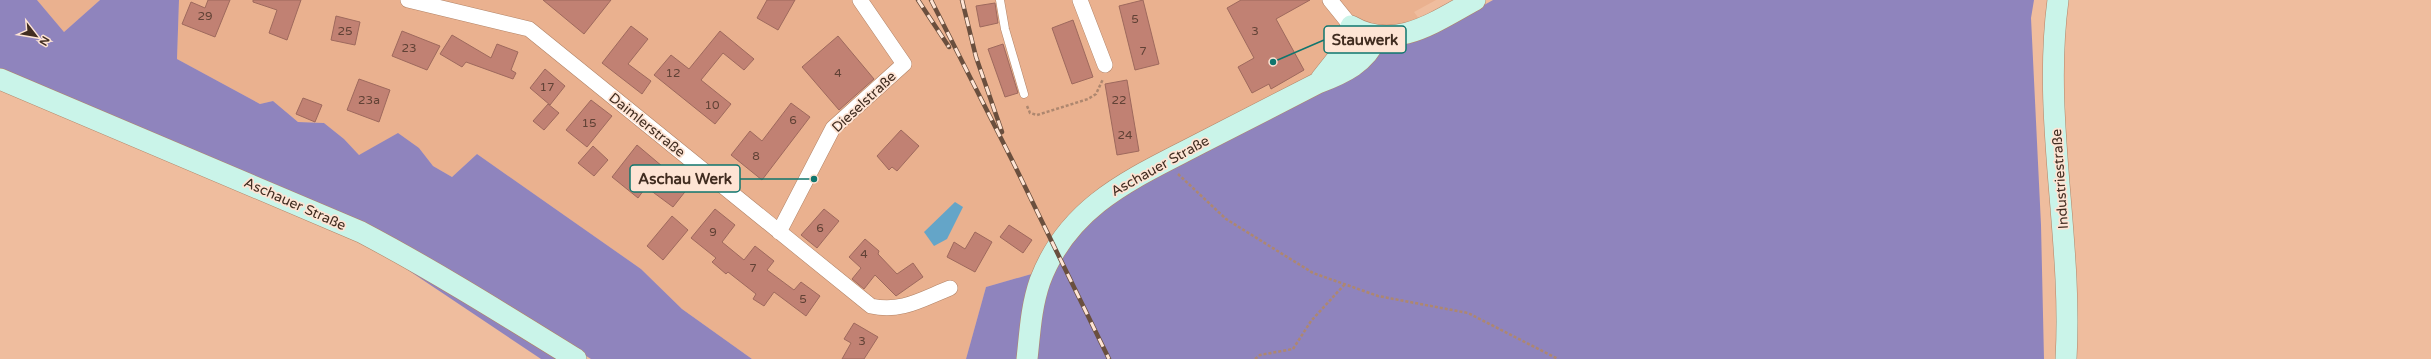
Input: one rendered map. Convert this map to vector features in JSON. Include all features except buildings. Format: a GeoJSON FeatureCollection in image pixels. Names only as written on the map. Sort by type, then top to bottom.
{"type":"FeatureCollection","features":[{"type":"Feature","properties":{"kind":"street","name":"Daimlerstraße"},"geometry":{"type":"LineString","coordinates":[[408,0],[529,29],[871,306],[886,310],[900,308],[950,288]]}},
{"type":"Feature","properties":{"kind":"street","name":"Dieselstraße"},"geometry":{"type":"LineString","coordinates":[[779,232],[833,128],[904,64],[860,0]]}},
{"type":"Feature","properties":{"kind":"street"},"geometry":{"type":"LineString","coordinates":[[1080,0],[1105,65]]}},
{"type":"Feature","properties":{"kind":"street"},"geometry":{"type":"LineString","coordinates":[[1330,0],[1351,26],[1364,33],[1377,37],[1409,33],[1425,27],[1475,0]]}},
{"type":"Feature","properties":{"kind":"street","name":"Industriestraße"},"geometry":{"type":"LineString","coordinates":[[2058,0],[2053,68],[2067,282],[2066,359]]}},
{"type":"Feature","properties":{"kind":"street","name":"Aschauer Straße"},"geometry":{"type":"LineString","coordinates":[[1318,83],[1334,65],[1344,50],[1351,26]]}},
{"type":"Feature","properties":{"kind":"street","name":"Aschauer Straße"},"geometry":{"type":"LineString","coordinates":[[1028,359],[1031,317],[1035,297],[1049,262],[1063,240],[1087,212],[1102,198],[1118,186],[1318,83],[1340,75],[1355,66],[1372,50],[1377,37]]}},
{"type":"Feature","properties":{"kind":"street","name":"Aschauer Straße"},"geometry":{"type":"LineString","coordinates":[[0,79],[361,232],[472,295],[576,359]]}},
{"type":"Feature","properties":{"kind":"lane"},"geometry":{"type":"LineString","coordinates":[[1000,0],[1005,29],[1024,94]]}},
{"type":"Feature","properties":{"kind":"path"},"geometry":{"type":"LineString","coordinates":[[1024,94],[1030,113],[1037,115],[1088,99],[1096,94],[1103,80],[1105,65]]}},
{"type":"Feature","properties":{"kind":"path"},"geometry":{"type":"LineString","coordinates":[[1165,162],[1226,219],[1313,273],[1378,296],[1468,313],[1558,359]]}},
{"type":"Feature","properties":{"kind":"path"},"geometry":{"type":"LineString","coordinates":[[1254,359],[1260,355],[1293,349],[1311,321],[1345,284]]}},
{"type":"Feature","properties":{"kind":"shaded area"},"geometry":{"type":"Polygon","coordinates":[[[0,0],[37,0],[64,32],[100,0],[179,0],[177,59],[260,104],[273,101],[298,122],[324,123],[344,139],[359,155],[398,133],[419,148],[433,166],[452,177],[477,154],[641,269],[682,309],[752,359],[591,359],[489,295],[0,70],[0,0]]]}},
{"type":"Feature","properties":{"kind":"shaded area"},"geometry":{"type":"Polygon","coordinates":[[[37,0],[100,0],[64,32],[37,0]]]}},
{"type":"Feature","properties":{"kind":"shaded area"},"geometry":{"type":"Polygon","coordinates":[[[179,0],[1436,0],[1414,12],[1425,27],[1383,49],[1035,273],[986,287],[966,359],[752,359],[682,309],[641,269],[477,154],[452,177],[433,166],[419,148],[374,148],[359,155],[344,139],[324,123],[298,122],[273,101],[260,104],[177,59],[179,0]]]}},
{"type":"Feature","properties":{"kind":"shaded area"},"geometry":{"type":"Polygon","coordinates":[[[1493,0],[2034,0],[2031,18],[2041,225],[2044,359],[1034,359],[1036,318],[1061,250],[1101,204],[1358,67],[1390,44],[1431,35],[1493,0]]]}},
{"type":"Feature","properties":{"kind":"shaded area"},"geometry":{"type":"Polygon","coordinates":[[[402,266],[481,311],[557,359],[541,359],[402,266]]]}},
{"type":"Feature","properties":{"kind":"shaded area"},"geometry":{"type":"Polygon","coordinates":[[[1035,273],[1020,359],[966,359],[986,287],[1035,273]]]}},
{"type":"Feature","properties":{"kind":"water"},"geometry":{"type":"Polygon","coordinates":[[[955,202],[963,207],[947,239],[934,246],[924,232],[955,202]]]}},
{"type":"Feature","properties":{"kind":"railway"},"geometry":{"type":"LineString","coordinates":[[918,0],[949,47]]}},
{"type":"Feature","properties":{"kind":"railway"},"geometry":{"type":"LineString","coordinates":[[931,0],[1012,160],[1109,359]]}},
{"type":"Feature","properties":{"kind":"railway"},"geometry":{"type":"LineString","coordinates":[[962,0],[976,57],[1002,132]]}},
{"type":"Feature","properties":{"kind":"place","name":"Stauwerk"},"geometry":{"type":"Point","coordinates":[1273,62]}},
{"type":"Feature","properties":{"kind":"place","name":"Aschau Werk"},"geometry":{"type":"Point","coordinates":[814,179]}}]}
